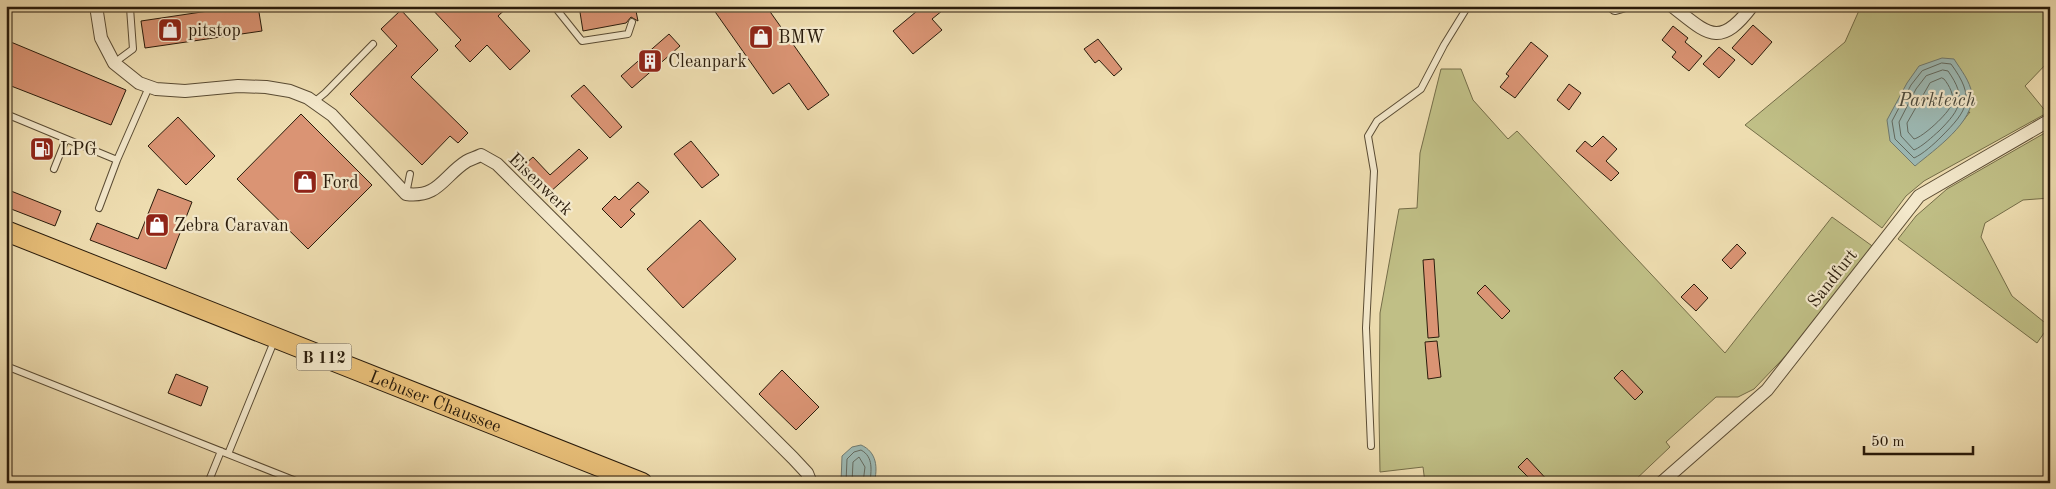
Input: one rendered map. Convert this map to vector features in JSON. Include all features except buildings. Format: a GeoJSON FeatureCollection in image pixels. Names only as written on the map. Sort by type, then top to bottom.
{"type":"FeatureCollection","features":[{"type":"Feature","properties":{"kind":"main road","name":"Lebuser Chaussee"},"geometry":{"type":"LineString","coordinates":[[6,231],[642,483]]}},
{"type":"Feature","properties":{"kind":"street"},"geometry":{"type":"LineString","coordinates":[[96,6],[101,38],[114,63],[139,83],[156,89],[185,91],[238,86],[266,87],[290,91],[308,98],[332,115],[406,194]]}},
{"type":"Feature","properties":{"kind":"street"},"geometry":{"type":"LineString","coordinates":[[1613,6],[1615,8],[1622,6]]}},
{"type":"Feature","properties":{"kind":"street"},"geometry":{"type":"LineString","coordinates":[[1672,6],[1704,31],[1717,33],[1740,22],[1752,6]]}},
{"type":"Feature","properties":{"kind":"street","name":"Sandfurt"},"geometry":{"type":"LineString","coordinates":[[1661,483],[1767,390],[1919,196],[2050,120]]}},
{"type":"Feature","properties":{"kind":"street","name":"Eisenwerk"},"geometry":{"type":"LineString","coordinates":[[406,194],[420,195],[435,189],[467,161],[481,155],[497,164],[793,458],[807,473],[811,483]]}},
{"type":"Feature","properties":{"kind":"lane"},"geometry":{"type":"LineString","coordinates":[[114,63],[132,49],[130,8],[147,6]]}},
{"type":"Feature","properties":{"kind":"lane"},"geometry":{"type":"LineString","coordinates":[[554,6],[582,42],[628,34],[632,22]]}},
{"type":"Feature","properties":{"kind":"lane"},"geometry":{"type":"LineString","coordinates":[[1371,446],[1366,328],[1374,171],[1368,136],[1377,121],[1421,89],[1444,45],[1468,6]]}},
{"type":"Feature","properties":{"kind":"lane"},"geometry":{"type":"LineString","coordinates":[[314,102],[373,44]]}},
{"type":"Feature","properties":{"kind":"lane"},"geometry":{"type":"LineString","coordinates":[[99,208],[117,160],[149,87]]}},
{"type":"Feature","properties":{"kind":"lane"},"geometry":{"type":"LineString","coordinates":[[6,114],[117,160]]}},
{"type":"Feature","properties":{"kind":"lane"},"geometry":{"type":"LineString","coordinates":[[54,168],[66,139]]}},
{"type":"Feature","properties":{"kind":"lane"},"geometry":{"type":"LineString","coordinates":[[406,194],[410,174]]}},
{"type":"Feature","properties":{"kind":"lane"},"geometry":{"type":"LineString","coordinates":[[228,454],[276,338]]}},
{"type":"Feature","properties":{"kind":"lane"},"geometry":{"type":"LineString","coordinates":[[6,366],[301,483]]}},
{"type":"Feature","properties":{"kind":"lane"},"geometry":{"type":"LineString","coordinates":[[208,483],[221,451]]}},
{"type":"Feature","properties":{"kind":"shaded area"},"geometry":{"type":"Polygon","coordinates":[[[1861,6],[2050,6],[2050,60],[2025,86],[2047,113],[1924,181],[1906,196],[1882,228],[1745,125],[1845,42],[1861,6]],[[1970,112],[1890,141],[1914,165],[1944,140],[1970,112]]]}},
{"type":"Feature","properties":{"kind":"shaded area"},"geometry":{"type":"Polygon","coordinates":[[[1441,69],[1461,69],[1473,100],[1508,139],[1517,131],[1725,353],[1832,217],[1875,248],[1797,344],[1754,389],[1738,397],[1716,397],[1666,442],[1670,447],[1632,483],[1425,483],[1423,467],[1380,472],[1380,313],[1399,209],[1417,208],[1420,153],[1441,69]]]}},
{"type":"Feature","properties":{"kind":"shaded area"},"geometry":{"type":"Polygon","coordinates":[[[2050,130],[2050,198],[2023,200],[1985,223],[1981,237],[2012,296],[2049,326],[2037,343],[1898,239],[1916,216],[1947,189],[2050,130]]]}},
{"type":"Feature","properties":{"kind":"water","name":"Parkteich"},"geometry":{"type":"Polygon","coordinates":[[[1942,58],[1954,59],[1962,71],[1971,89],[1971,104],[1967,115],[1952,134],[1915,166],[1890,141],[1887,120],[1907,83],[1919,66],[1942,58]]]}},
{"type":"Feature","properties":{"kind":"water"},"geometry":{"type":"Polygon","coordinates":[[[861,445],[870,452],[875,461],[874,483],[841,483],[842,456],[852,447],[861,445]]]}},
{"type":"Feature","properties":{"kind":"place","name":"pitstop"},"geometry":{"type":"Point","coordinates":[170,30]}},
{"type":"Feature","properties":{"kind":"place","name":"BMW"},"geometry":{"type":"Point","coordinates":[761,37]}},
{"type":"Feature","properties":{"kind":"place","name":"Cleanpark"},"geometry":{"type":"Point","coordinates":[650,61]}},
{"type":"Feature","properties":{"kind":"place","name":"LPG"},"geometry":{"type":"Point","coordinates":[42,149]}},
{"type":"Feature","properties":{"kind":"place","name":"Ford"},"geometry":{"type":"Point","coordinates":[305,182]}},
{"type":"Feature","properties":{"kind":"place","name":"Zebra Caravan"},"geometry":{"type":"Point","coordinates":[157,225]}}]}
